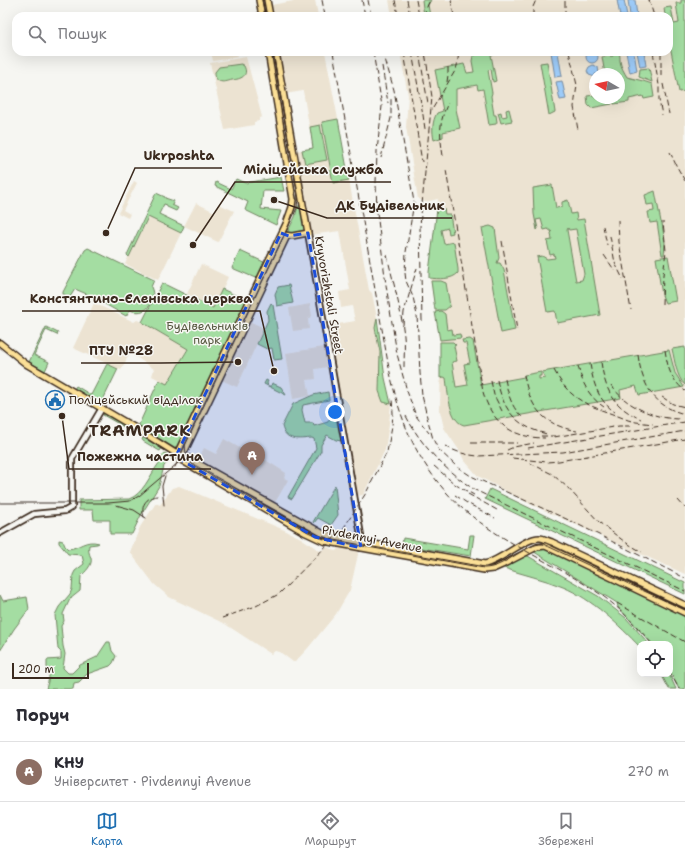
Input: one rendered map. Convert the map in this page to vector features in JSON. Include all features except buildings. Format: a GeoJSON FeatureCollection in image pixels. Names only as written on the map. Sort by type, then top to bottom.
{"type":"FeatureCollection","features":[{"type":"Feature","properties":{"kind":"main road"},"geometry":{"type":"LineString","coordinates":[[261,12],[260,2],[267,1],[269,12]]}},
{"type":"Feature","properties":{"kind":"main road"},"geometry":{"type":"LineString","coordinates":[[0,343],[26,364],[102,408],[180,456],[284,235],[290,212],[293,198],[269,56]]}},
{"type":"Feature","properties":{"kind":"main road","name":"Kryvorizhstali Street"},"geometry":{"type":"LineString","coordinates":[[277,56],[362,542],[361,548]]}},
{"type":"Feature","properties":{"kind":"main road"},"geometry":{"type":"LineString","coordinates":[[284,235],[308,233]]}},
{"type":"Feature","properties":{"kind":"main road"},"geometry":{"type":"LineString","coordinates":[[0,533],[34,514],[65,511],[70,509],[73,505],[72,459],[102,408]]}},
{"type":"Feature","properties":{"kind":"main road","name":"Pivdennyi Avenue"},"geometry":{"type":"LineString","coordinates":[[180,456],[313,529],[327,535],[485,564],[498,559],[526,542],[535,538],[540,538],[552,542],[685,605]]}},
{"type":"Feature","properties":{"kind":"main road","name":"Pivdennyi Avenue"},"geometry":{"type":"LineString","coordinates":[[180,456],[315,537],[326,542],[484,570],[493,569],[537,547],[546,546],[685,613]]}},
{"type":"Feature","properties":{"kind":"highlighted area"},"geometry":{"type":"Polygon","coordinates":[[[281,233],[289,236],[308,233],[361,548],[315,537],[181,460],[183,455],[177,454],[281,233]]]}},
{"type":"Feature","properties":{"kind":"shaded area"},"geometry":{"type":"Polygon","coordinates":[[[299,0],[315,0],[317,12],[272,12],[271,5],[299,0]]]}},
{"type":"Feature","properties":{"kind":"shaded area"},"geometry":{"type":"Polygon","coordinates":[[[389,0],[685,0],[685,574],[530,504],[478,476],[464,460],[444,428],[440,411],[441,351],[429,272],[438,199],[425,202],[418,199],[406,127],[408,95],[401,56],[673,56],[673,12],[391,12],[389,0]]]}},
{"type":"Feature","properties":{"kind":"shaded area"},"geometry":{"type":"Polygon","coordinates":[[[212,56],[238,57],[213,61],[212,56]]]}},
{"type":"Feature","properties":{"kind":"shaded area"},"geometry":{"type":"Polygon","coordinates":[[[280,56],[326,56],[338,119],[322,122],[333,183],[349,180],[369,290],[372,293],[377,318],[375,328],[380,352],[379,391],[383,402],[391,404],[385,450],[363,495],[357,496],[327,326],[355,321],[352,306],[341,308],[339,292],[350,290],[340,231],[310,235],[296,151],[313,148],[303,91],[285,94],[280,56]]]}},
{"type":"Feature","properties":{"kind":"shaded area"},"geometry":{"type":"Polygon","coordinates":[[[246,57],[262,117],[259,118],[259,121],[254,122],[254,125],[225,130],[210,63],[246,57]]]}},
{"type":"Feature","properties":{"kind":"shaded area"},"geometry":{"type":"Polygon","coordinates":[[[134,181],[137,183],[123,210],[130,214],[128,218],[118,213],[134,181]]]}},
{"type":"Feature","properties":{"kind":"shaded area"},"geometry":{"type":"Polygon","coordinates":[[[196,203],[215,212],[219,204],[234,211],[218,242],[184,226],[196,203]]]}},
{"type":"Feature","properties":{"kind":"shaded area"},"geometry":{"type":"Polygon","coordinates":[[[148,217],[181,233],[158,280],[125,264],[148,217]]]}},
{"type":"Feature","properties":{"kind":"shaded area"},"geometry":{"type":"Polygon","coordinates":[[[201,264],[228,277],[214,308],[187,294],[201,264]]]}},
{"type":"Feature","properties":{"kind":"shaded area"},"geometry":{"type":"Polygon","coordinates":[[[94,303],[134,322],[137,320],[142,322],[188,348],[167,384],[152,376],[154,369],[130,353],[121,370],[73,348],[94,303]]]}},
{"type":"Feature","properties":{"kind":"shaded area"},"geometry":{"type":"Polygon","coordinates":[[[310,304],[312,316],[308,319],[309,329],[293,331],[289,308],[310,304]]]}},
{"type":"Feature","properties":{"kind":"shaded area"},"geometry":{"type":"Polygon","coordinates":[[[247,320],[264,328],[237,387],[219,379],[247,320]]]}},
{"type":"Feature","properties":{"kind":"shaded area"},"geometry":{"type":"Polygon","coordinates":[[[324,347],[328,367],[315,369],[316,379],[307,380],[310,396],[293,399],[286,353],[324,347]]]}},
{"type":"Feature","properties":{"kind":"shaded area"},"geometry":{"type":"Polygon","coordinates":[[[224,439],[259,459],[261,457],[286,473],[284,478],[288,480],[273,506],[196,463],[204,448],[216,454],[224,439]]]}},
{"type":"Feature","properties":{"kind":"shaded area"},"geometry":{"type":"Polygon","coordinates":[[[179,486],[282,529],[301,538],[320,551],[327,547],[336,551],[339,547],[359,550],[350,590],[336,614],[295,662],[280,652],[275,651],[271,654],[225,624],[169,597],[154,584],[130,552],[140,527],[156,503],[160,505],[172,488],[179,486]]]}},
{"type":"Feature","properties":{"kind":"green space"},"geometry":{"type":"Polygon","coordinates":[[[422,0],[431,0],[428,5],[429,12],[424,12],[422,0]]]}},
{"type":"Feature","properties":{"kind":"green space"},"geometry":{"type":"Polygon","coordinates":[[[681,0],[685,0],[685,91],[679,92],[672,56],[673,18],[674,24],[679,23],[676,3],[681,3],[681,0]]]}},
{"type":"Feature","properties":{"kind":"green space"},"geometry":{"type":"Polygon","coordinates":[[[671,7],[672,12],[664,12],[664,8],[671,7]]]}},
{"type":"Feature","properties":{"kind":"green space"},"geometry":{"type":"Polygon","coordinates":[[[473,56],[491,56],[496,81],[493,82],[491,69],[488,70],[494,115],[496,115],[497,122],[496,124],[489,125],[483,89],[478,90],[477,85],[456,89],[456,109],[460,128],[443,132],[443,137],[434,140],[434,119],[437,113],[443,111],[435,70],[464,64],[467,73],[474,72],[472,61],[473,56]]]}},
{"type":"Feature","properties":{"kind":"green space"},"geometry":{"type":"Polygon","coordinates":[[[620,56],[622,68],[604,68],[602,57],[620,56]]]}},
{"type":"Feature","properties":{"kind":"green space"},"geometry":{"type":"Polygon","coordinates":[[[547,62],[555,112],[549,115],[540,63],[547,62]]]}},
{"type":"Feature","properties":{"kind":"green space"},"geometry":{"type":"Polygon","coordinates":[[[241,64],[244,66],[246,72],[241,78],[221,82],[216,78],[215,72],[219,67],[241,64]]]}},
{"type":"Feature","properties":{"kind":"green space"},"geometry":{"type":"Polygon","coordinates":[[[649,68],[652,82],[639,77],[640,69],[649,68]]]}},
{"type":"Feature","properties":{"kind":"green space"},"geometry":{"type":"Polygon","coordinates":[[[625,73],[627,77],[652,84],[654,97],[644,99],[643,96],[629,99],[629,102],[625,103],[625,73]]]}},
{"type":"Feature","properties":{"kind":"green space"},"geometry":{"type":"Polygon","coordinates":[[[587,96],[589,96],[589,104],[612,104],[591,108],[588,105],[587,96]]]}},
{"type":"Feature","properties":{"kind":"green space"},"geometry":{"type":"Polygon","coordinates":[[[509,109],[512,121],[501,123],[498,113],[501,112],[502,117],[507,116],[506,110],[509,109]]]}},
{"type":"Feature","properties":{"kind":"green space"},"geometry":{"type":"Polygon","coordinates":[[[338,119],[349,180],[333,183],[322,122],[338,119]]]}},
{"type":"Feature","properties":{"kind":"green space"},"geometry":{"type":"Polygon","coordinates":[[[320,125],[327,160],[305,164],[302,150],[313,148],[310,127],[320,125]]]}},
{"type":"Feature","properties":{"kind":"green space"},"geometry":{"type":"Polygon","coordinates":[[[281,177],[284,191],[263,191],[261,209],[281,211],[276,225],[245,210],[248,202],[215,186],[216,182],[231,189],[236,179],[245,183],[281,177]]]}},
{"type":"Feature","properties":{"kind":"green space"},"geometry":{"type":"Polygon","coordinates":[[[552,185],[556,208],[562,207],[562,202],[568,200],[571,214],[576,213],[577,220],[584,219],[600,315],[557,323],[555,311],[547,312],[537,257],[542,256],[547,259],[555,258],[554,254],[550,255],[547,241],[552,240],[552,232],[548,229],[544,230],[541,219],[536,220],[537,230],[534,214],[533,188],[552,185]],[[568,228],[567,230],[576,281],[582,280],[584,274],[576,229],[569,230],[568,228]]]}},
{"type":"Feature","properties":{"kind":"green space"},"geometry":{"type":"Polygon","coordinates":[[[655,191],[665,243],[664,255],[662,255],[657,222],[650,223],[648,212],[654,211],[653,204],[647,205],[645,195],[655,191]]]}},
{"type":"Feature","properties":{"kind":"green space"},"geometry":{"type":"Polygon","coordinates":[[[156,193],[174,201],[172,205],[178,208],[176,211],[164,204],[159,214],[184,226],[181,233],[148,217],[129,257],[127,255],[156,193]]]}},
{"type":"Feature","properties":{"kind":"green space"},"geometry":{"type":"Polygon","coordinates":[[[298,206],[301,207],[305,231],[289,234],[287,233],[295,217],[298,206]]]}},
{"type":"Feature","properties":{"kind":"green space"},"geometry":{"type":"Polygon","coordinates":[[[437,209],[444,209],[445,214],[450,214],[453,233],[449,234],[448,228],[441,230],[444,244],[454,242],[458,273],[452,277],[436,279],[429,278],[429,272],[437,209]]]}},
{"type":"Feature","properties":{"kind":"green space"},"geometry":{"type":"Polygon","coordinates":[[[490,226],[495,228],[499,258],[497,263],[500,263],[504,270],[515,330],[501,333],[482,228],[490,226]]]}},
{"type":"Feature","properties":{"kind":"green space"},"geometry":{"type":"Polygon","coordinates":[[[88,248],[154,280],[151,287],[153,298],[149,307],[145,310],[135,312],[130,310],[126,316],[89,295],[75,289],[70,297],[63,294],[85,250],[88,248]]]}},
{"type":"Feature","properties":{"kind":"green space"},"geometry":{"type":"Polygon","coordinates":[[[240,251],[268,264],[260,280],[232,268],[240,251]]]}},
{"type":"Feature","properties":{"kind":"green space"},"geometry":{"type":"Polygon","coordinates":[[[668,256],[676,301],[665,303],[662,295],[656,258],[668,256]]]}},
{"type":"Feature","properties":{"kind":"green space"},"geometry":{"type":"Polygon","coordinates":[[[431,281],[441,281],[446,283],[450,306],[445,310],[435,310],[431,281]]]}},
{"type":"Feature","properties":{"kind":"green space","name":"Будівельників парк"},"geometry":{"type":"Polygon","coordinates":[[[162,283],[213,308],[222,289],[250,302],[177,454],[137,429],[159,380],[167,384],[188,349],[142,322],[162,283]]]}},
{"type":"Feature","properties":{"kind":"green space"},"geometry":{"type":"Polygon","coordinates":[[[289,285],[293,303],[277,306],[275,294],[278,287],[289,285]]]}},
{"type":"Feature","properties":{"kind":"green space"},"geometry":{"type":"Polygon","coordinates":[[[271,303],[273,305],[282,359],[274,360],[272,348],[267,349],[257,344],[268,320],[267,311],[271,303]]]}},
{"type":"Feature","properties":{"kind":"green space"},"geometry":{"type":"Polygon","coordinates":[[[441,311],[445,314],[447,330],[452,329],[453,335],[460,334],[461,338],[440,340],[435,312],[441,311]]]}},
{"type":"Feature","properties":{"kind":"green space"},"geometry":{"type":"Polygon","coordinates":[[[377,318],[385,378],[391,404],[383,402],[379,391],[380,352],[375,328],[377,318]]]}},
{"type":"Feature","properties":{"kind":"green space"},"geometry":{"type":"Polygon","coordinates":[[[46,327],[58,333],[57,335],[46,330],[34,355],[49,362],[45,371],[29,362],[46,327]]]}},
{"type":"Feature","properties":{"kind":"green space"},"geometry":{"type":"Polygon","coordinates":[[[470,339],[473,341],[481,385],[524,377],[524,375],[541,372],[539,379],[545,378],[542,372],[669,350],[675,373],[684,387],[639,395],[636,386],[620,390],[621,398],[464,425],[455,418],[452,412],[446,378],[440,378],[440,342],[453,342],[456,345],[454,346],[457,361],[452,362],[456,387],[468,385],[464,364],[470,363],[466,343],[463,343],[462,340],[470,339]]]}},
{"type":"Feature","properties":{"kind":"green space"},"geometry":{"type":"Polygon","coordinates":[[[685,347],[685,385],[678,373],[672,349],[685,347]]]}},
{"type":"Feature","properties":{"kind":"green space"},"geometry":{"type":"Polygon","coordinates":[[[107,364],[118,369],[101,404],[74,389],[76,386],[91,395],[107,364]]]}},
{"type":"Feature","properties":{"kind":"green space"},"geometry":{"type":"Polygon","coordinates":[[[266,380],[268,381],[268,386],[264,384],[266,380]]]}},
{"type":"Feature","properties":{"kind":"green space"},"geometry":{"type":"Polygon","coordinates":[[[272,383],[281,387],[286,395],[268,386],[271,386],[272,383]]]}},
{"type":"Feature","properties":{"kind":"green space"},"geometry":{"type":"Polygon","coordinates":[[[328,392],[329,400],[303,405],[302,410],[305,423],[313,423],[314,426],[336,418],[341,441],[327,435],[321,445],[321,451],[292,499],[288,497],[316,448],[314,439],[298,439],[290,437],[286,435],[282,426],[293,404],[313,395],[328,392]]]}},
{"type":"Feature","properties":{"kind":"green space"},"geometry":{"type":"Polygon","coordinates":[[[105,413],[126,424],[124,427],[103,415],[105,413]]]}},
{"type":"Feature","properties":{"kind":"green space"},"geometry":{"type":"Polygon","coordinates":[[[144,437],[160,446],[162,448],[160,451],[143,441],[142,439],[144,437]]]}},
{"type":"Feature","properties":{"kind":"green space"},"geometry":{"type":"Polygon","coordinates":[[[165,453],[172,457],[164,466],[159,486],[141,515],[132,534],[110,534],[110,520],[94,520],[93,510],[79,510],[79,500],[129,499],[134,497],[145,485],[165,453]]]}},
{"type":"Feature","properties":{"kind":"green space"},"geometry":{"type":"Polygon","coordinates":[[[335,485],[338,515],[331,525],[318,518],[314,523],[313,522],[335,485]]]}},
{"type":"Feature","properties":{"kind":"green space"},"geometry":{"type":"Polygon","coordinates":[[[490,489],[685,583],[685,594],[485,499],[490,489]]]}},
{"type":"Feature","properties":{"kind":"green space"},"geometry":{"type":"Polygon","coordinates":[[[470,535],[474,535],[471,556],[402,545],[403,538],[468,549],[470,535]]]}},
{"type":"Feature","properties":{"kind":"green space"},"geometry":{"type":"Polygon","coordinates":[[[59,540],[63,541],[68,549],[90,542],[99,543],[89,545],[91,563],[81,576],[80,591],[70,599],[63,614],[64,621],[61,626],[65,654],[63,668],[68,673],[72,673],[80,665],[97,657],[107,642],[110,642],[112,651],[116,656],[110,666],[87,674],[79,682],[74,683],[73,689],[46,689],[49,678],[49,674],[47,673],[47,660],[61,659],[61,652],[58,649],[55,615],[59,607],[70,594],[75,571],[84,564],[82,555],[68,554],[59,543],[59,540]]]}},
{"type":"Feature","properties":{"kind":"green space"},"geometry":{"type":"Polygon","coordinates":[[[541,547],[685,613],[685,689],[679,689],[673,677],[673,641],[649,641],[618,607],[617,603],[531,550],[541,547]]]}},
{"type":"Feature","properties":{"kind":"green space"},"geometry":{"type":"Polygon","coordinates":[[[526,555],[598,596],[626,618],[646,641],[637,641],[637,644],[595,605],[574,592],[549,582],[504,568],[526,555]]]}},
{"type":"Feature","properties":{"kind":"green space"},"geometry":{"type":"Polygon","coordinates":[[[0,595],[3,601],[27,597],[29,609],[0,651],[0,595]]]}},
{"type":"Feature","properties":{"kind":"green space"},"geometry":{"type":"Polygon","coordinates":[[[663,677],[670,677],[676,689],[669,689],[663,677]]]}},
{"type":"Feature","properties":{"kind":"water"},"geometry":{"type":"Polygon","coordinates":[[[617,0],[624,0],[626,12],[619,12],[617,0]]]}},
{"type":"Feature","properties":{"kind":"water"},"geometry":{"type":"Polygon","coordinates":[[[628,0],[635,0],[636,12],[630,12],[628,0]]]}},
{"type":"Feature","properties":{"kind":"water"},"geometry":{"type":"Polygon","coordinates":[[[552,56],[559,56],[562,76],[555,77],[552,56]]]}},
{"type":"Feature","properties":{"kind":"water"},"geometry":{"type":"Polygon","coordinates":[[[586,56],[598,56],[598,59],[594,63],[590,63],[586,59],[586,56]]]}},
{"type":"Feature","properties":{"kind":"water"},"geometry":{"type":"Polygon","coordinates":[[[627,56],[635,56],[637,71],[630,73],[627,56]]]}},
{"type":"Feature","properties":{"kind":"water"},"geometry":{"type":"Polygon","coordinates":[[[638,56],[645,56],[646,66],[640,67],[638,56]]]}},
{"type":"Feature","properties":{"kind":"water"},"geometry":{"type":"Polygon","coordinates":[[[593,65],[598,68],[589,68],[589,75],[587,71],[589,67],[593,65]]]}},
{"type":"Feature","properties":{"kind":"water"},"geometry":{"type":"Polygon","coordinates":[[[562,81],[566,99],[560,100],[556,82],[562,81]]]}},
{"type":"Feature","properties":{"kind":"tram line"},"geometry":{"type":"LineString","coordinates":[[262,0],[264,12]]}},
{"type":"Feature","properties":{"kind":"tram line"},"geometry":{"type":"LineString","coordinates":[[175,467],[297,208],[298,197],[274,56]]}},
{"type":"Feature","properties":{"kind":"tram line"},"geometry":{"type":"LineString","coordinates":[[185,444],[186,456],[193,465],[308,532],[324,539],[484,568],[500,564],[529,547],[543,544],[685,610]]}},
{"type":"Feature","properties":{"kind":"tram line"},"geometry":{"type":"LineString","coordinates":[[0,503],[108,503],[130,501],[139,496],[178,463]]}},
{"type":"Feature","properties":{"kind":"tram line"},"geometry":{"type":"LineString","coordinates":[[164,505],[162,486],[165,476]]}},
{"type":"Feature","properties":{"kind":"tram line"},"geometry":{"type":"LineString","coordinates":[[144,517],[143,506],[147,500],[157,496]]}},
{"type":"Feature","properties":{"kind":"tram line"},"geometry":{"type":"LineString","coordinates":[[116,505],[134,510],[146,518]]}},
{"type":"Feature","properties":{"kind":"railway"},"geometry":{"type":"LineString","coordinates":[[322,0],[324,12]]}},
{"type":"Feature","properties":{"kind":"railway"},"geometry":{"type":"LineString","coordinates":[[362,0],[364,12]]}},
{"type":"Feature","properties":{"kind":"railway"},"geometry":{"type":"LineString","coordinates":[[368,0],[370,12]]}},
{"type":"Feature","properties":{"kind":"railway"},"geometry":{"type":"LineString","coordinates":[[395,0],[397,12]]}},
{"type":"Feature","properties":{"kind":"railway"},"geometry":{"type":"LineString","coordinates":[[407,0],[409,12]]}},
{"type":"Feature","properties":{"kind":"railway"},"geometry":{"type":"LineString","coordinates":[[416,0],[418,12]]}},
{"type":"Feature","properties":{"kind":"railway"},"geometry":{"type":"LineString","coordinates":[[425,12],[430,0]]}},
{"type":"Feature","properties":{"kind":"railway"},"geometry":{"type":"LineString","coordinates":[[451,0],[453,12]]}},
{"type":"Feature","properties":{"kind":"railway"},"geometry":{"type":"LineString","coordinates":[[533,12],[533,7],[536,0]]}},
{"type":"Feature","properties":{"kind":"railway"},"geometry":{"type":"LineString","coordinates":[[565,0],[565,12]]}},
{"type":"Feature","properties":{"kind":"railway"},"geometry":{"type":"LineString","coordinates":[[649,0],[653,12]]}},
{"type":"Feature","properties":{"kind":"railway"},"geometry":{"type":"LineString","coordinates":[[334,56],[388,363],[398,405],[413,444],[435,479],[463,509],[496,533],[600,594],[628,617],[649,641]]}},
{"type":"Feature","properties":{"kind":"railway"},"geometry":{"type":"LineString","coordinates":[[374,56],[382,106],[377,151],[376,183],[377,212],[386,285],[397,354],[407,391],[416,416],[429,433]]}},
{"type":"Feature","properties":{"kind":"railway"},"geometry":{"type":"LineString","coordinates":[[384,56],[394,90],[414,202],[406,252],[405,273],[406,281],[413,297],[417,315],[422,395],[433,439],[438,449],[456,466],[471,476],[573,522],[685,578]]}},
{"type":"Feature","properties":{"kind":"railway"},"geometry":{"type":"LineString","coordinates":[[405,56],[422,162]]}},
{"type":"Feature","properties":{"kind":"railway"},"geometry":{"type":"LineString","coordinates":[[413,56],[425,129]]}},
{"type":"Feature","properties":{"kind":"railway"},"geometry":{"type":"LineString","coordinates":[[420,56],[428,103]]}},
{"type":"Feature","properties":{"kind":"railway"},"geometry":{"type":"LineString","coordinates":[[422,321],[420,226],[432,97],[426,56]]}},
{"type":"Feature","properties":{"kind":"railway"},"geometry":{"type":"LineString","coordinates":[[433,108],[455,71],[458,56]]}},
{"type":"Feature","properties":{"kind":"railway"},"geometry":{"type":"LineString","coordinates":[[570,56],[577,85],[574,107],[578,130]]}},
{"type":"Feature","properties":{"kind":"railway"},"geometry":{"type":"LineString","coordinates":[[654,56],[662,115]]}},
{"type":"Feature","properties":{"kind":"railway"},"geometry":{"type":"LineString","coordinates":[[661,56],[661,76]]}},
{"type":"Feature","properties":{"kind":"railway"},"geometry":{"type":"LineString","coordinates":[[382,66],[388,103]]}},
{"type":"Feature","properties":{"kind":"railway"},"geometry":{"type":"LineString","coordinates":[[447,82],[448,67]]}},
{"type":"Feature","properties":{"kind":"railway"},"geometry":{"type":"LineString","coordinates":[[663,84],[669,114]]}},
{"type":"Feature","properties":{"kind":"railway"},"geometry":{"type":"LineString","coordinates":[[381,158],[391,118],[391,97]]}},
{"type":"Feature","properties":{"kind":"railway"},"geometry":{"type":"LineString","coordinates":[[443,156],[441,123],[448,103]]}},
{"type":"Feature","properties":{"kind":"railway"},"geometry":{"type":"LineString","coordinates":[[670,152],[685,181]]}},
{"type":"Feature","properties":{"kind":"railway"},"geometry":{"type":"LineString","coordinates":[[446,170],[483,392],[487,403],[492,413],[505,427],[523,435],[545,438]]}},
{"type":"Feature","properties":{"kind":"railway"},"geometry":{"type":"LineString","coordinates":[[618,220],[619,242],[631,310]]}},
{"type":"Feature","properties":{"kind":"railway"},"geometry":{"type":"LineString","coordinates":[[662,304],[666,251],[663,222]]}},
{"type":"Feature","properties":{"kind":"railway"},"geometry":{"type":"LineString","coordinates":[[603,226],[607,245]]}},
{"type":"Feature","properties":{"kind":"railway"},"geometry":{"type":"LineString","coordinates":[[610,236],[615,263],[623,279]]}},
{"type":"Feature","properties":{"kind":"railway"},"geometry":{"type":"LineString","coordinates":[[502,241],[517,330]]}},
{"type":"Feature","properties":{"kind":"railway"},"geometry":{"type":"LineString","coordinates":[[387,255],[403,326],[404,367]]}},
{"type":"Feature","properties":{"kind":"railway"},"geometry":{"type":"LineString","coordinates":[[604,255],[615,271]]}},
{"type":"Feature","properties":{"kind":"railway"},"geometry":{"type":"LineString","coordinates":[[403,325],[404,312],[417,268]]}},
{"type":"Feature","properties":{"kind":"railway"},"geometry":{"type":"LineString","coordinates":[[665,350],[670,373],[685,391]]}},
{"type":"Feature","properties":{"kind":"railway"},"geometry":{"type":"LineString","coordinates":[[638,355],[646,385],[651,393],[665,406],[674,411],[685,414]]}},
{"type":"Feature","properties":{"kind":"railway"},"geometry":{"type":"LineString","coordinates":[[601,362],[605,381],[612,396],[624,409],[641,419]]}},
{"type":"Feature","properties":{"kind":"railway"},"geometry":{"type":"LineString","coordinates":[[590,364],[600,397],[609,408],[615,412]]}},
{"type":"Feature","properties":{"kind":"railway"},"geometry":{"type":"LineString","coordinates":[[578,366],[590,394],[604,407]]}},
{"type":"Feature","properties":{"kind":"railway"},"geometry":{"type":"LineString","coordinates":[[554,370],[568,391],[585,403],[628,420],[653,424]]}},
{"type":"Feature","properties":{"kind":"railway"},"geometry":{"type":"LineString","coordinates":[[524,375],[530,397],[534,406],[540,413],[555,424],[577,431]]}},
{"type":"Feature","properties":{"kind":"railway"},"geometry":{"type":"LineString","coordinates":[[505,379],[513,405],[523,418]]}},
{"type":"Feature","properties":{"kind":"railway"},"geometry":{"type":"LineString","coordinates":[[497,380],[503,400],[513,416],[527,427],[547,434]]}},
{"type":"Feature","properties":{"kind":"railway"},"geometry":{"type":"LineString","coordinates":[[491,381],[494,395],[502,411]]}},
{"type":"Feature","properties":{"kind":"railway"},"geometry":{"type":"LineString","coordinates":[[611,385],[624,399],[641,410],[661,417],[680,419]]}},
{"type":"Feature","properties":{"kind":"railway"},"geometry":{"type":"LineString","coordinates":[[662,397],[673,404],[685,407]]}},
{"type":"Feature","properties":{"kind":"railway"},"geometry":{"type":"LineString","coordinates":[[222,618],[256,606],[279,594],[343,529],[366,493],[387,452],[392,426],[392,399]]}},
{"type":"Feature","properties":{"kind":"railway"},"geometry":{"type":"LineString","coordinates":[[406,416],[419,438],[436,458],[454,475],[475,490],[685,591]]}},
{"type":"Feature","properties":{"kind":"railway"},"geometry":{"type":"LineString","coordinates":[[528,448],[685,422]]}},
{"type":"Feature","properties":{"kind":"railway"},"geometry":{"type":"LineString","coordinates":[[554,437],[619,426],[633,426]]}},
{"type":"Feature","properties":{"kind":"railway"},"geometry":{"type":"LineString","coordinates":[[445,446],[461,453],[478,456],[563,452],[685,431]]}},
{"type":"Feature","properties":{"kind":"railway"},"geometry":{"type":"LineString","coordinates":[[541,436],[559,436]]}},
{"type":"Feature","properties":{"kind":"railway"},"geometry":{"type":"LineString","coordinates":[[512,458],[547,462],[559,461],[685,439]]}},
{"type":"Feature","properties":{"kind":"railway"},"geometry":{"type":"LineString","coordinates":[[471,443],[517,443]]}},
{"type":"Feature","properties":{"kind":"railway"},"geometry":{"type":"LineString","coordinates":[[507,450],[534,443]]}},
{"type":"Feature","properties":{"kind":"railway"},"geometry":{"type":"LineString","coordinates":[[530,463],[552,474],[567,487],[600,523],[625,542],[642,552]]}},
{"type":"Feature","properties":{"kind":"railway"},"geometry":{"type":"LineString","coordinates":[[434,466],[456,485],[474,495]]}},
{"type":"Feature","properties":{"kind":"railway"},"geometry":{"type":"LineString","coordinates":[[468,494],[497,510]]}},
{"type":"Feature","properties":{"kind":"railway"},"geometry":{"type":"LineString","coordinates":[[455,495],[495,518]]}},
{"type":"Feature","properties":{"kind":"railway"},"geometry":{"type":"LineString","coordinates":[[678,500],[685,508]]}},
{"type":"Feature","properties":{"kind":"railway"},"geometry":{"type":"LineString","coordinates":[[617,603],[685,642]]}},
{"type":"Feature","properties":{"kind":"railway"},"geometry":{"type":"LineString","coordinates":[[673,677],[679,689]]}},
{"type":"Feature","properties":{"kind":"place","name":"ДК Будівельник"},"geometry":{"type":"Point","coordinates":[274,200]}},
{"type":"Feature","properties":{"kind":"place","name":"Ukrposhta"},"geometry":{"type":"Point","coordinates":[106,233]}},
{"type":"Feature","properties":{"kind":"place","name":"Міліцейська служба"},"geometry":{"type":"Point","coordinates":[193,245]}},
{"type":"Feature","properties":{"kind":"place","name":"ПТУ №28"},"geometry":{"type":"Point","coordinates":[238,362]}},
{"type":"Feature","properties":{"kind":"place","name":"Констянтино-Єленівська церква"},"geometry":{"type":"Point","coordinates":[274,371]}},
{"type":"Feature","properties":{"kind":"place","name":"Поліцейський відділок"},"geometry":{"type":"Point","coordinates":[55,400]}},
{"type":"Feature","properties":{"kind":"place","name":"Пожежна частина"},"geometry":{"type":"Point","coordinates":[62,416]}},
{"type":"Feature","properties":{"kind":"place","name":"КНУ"},"geometry":{"type":"Point","coordinates":[252,475]}},
{"type":"Feature","properties":{"kind":"district","name":"TRAMPARK"},"geometry":{"type":"Point","coordinates":[140,430]}}]}
